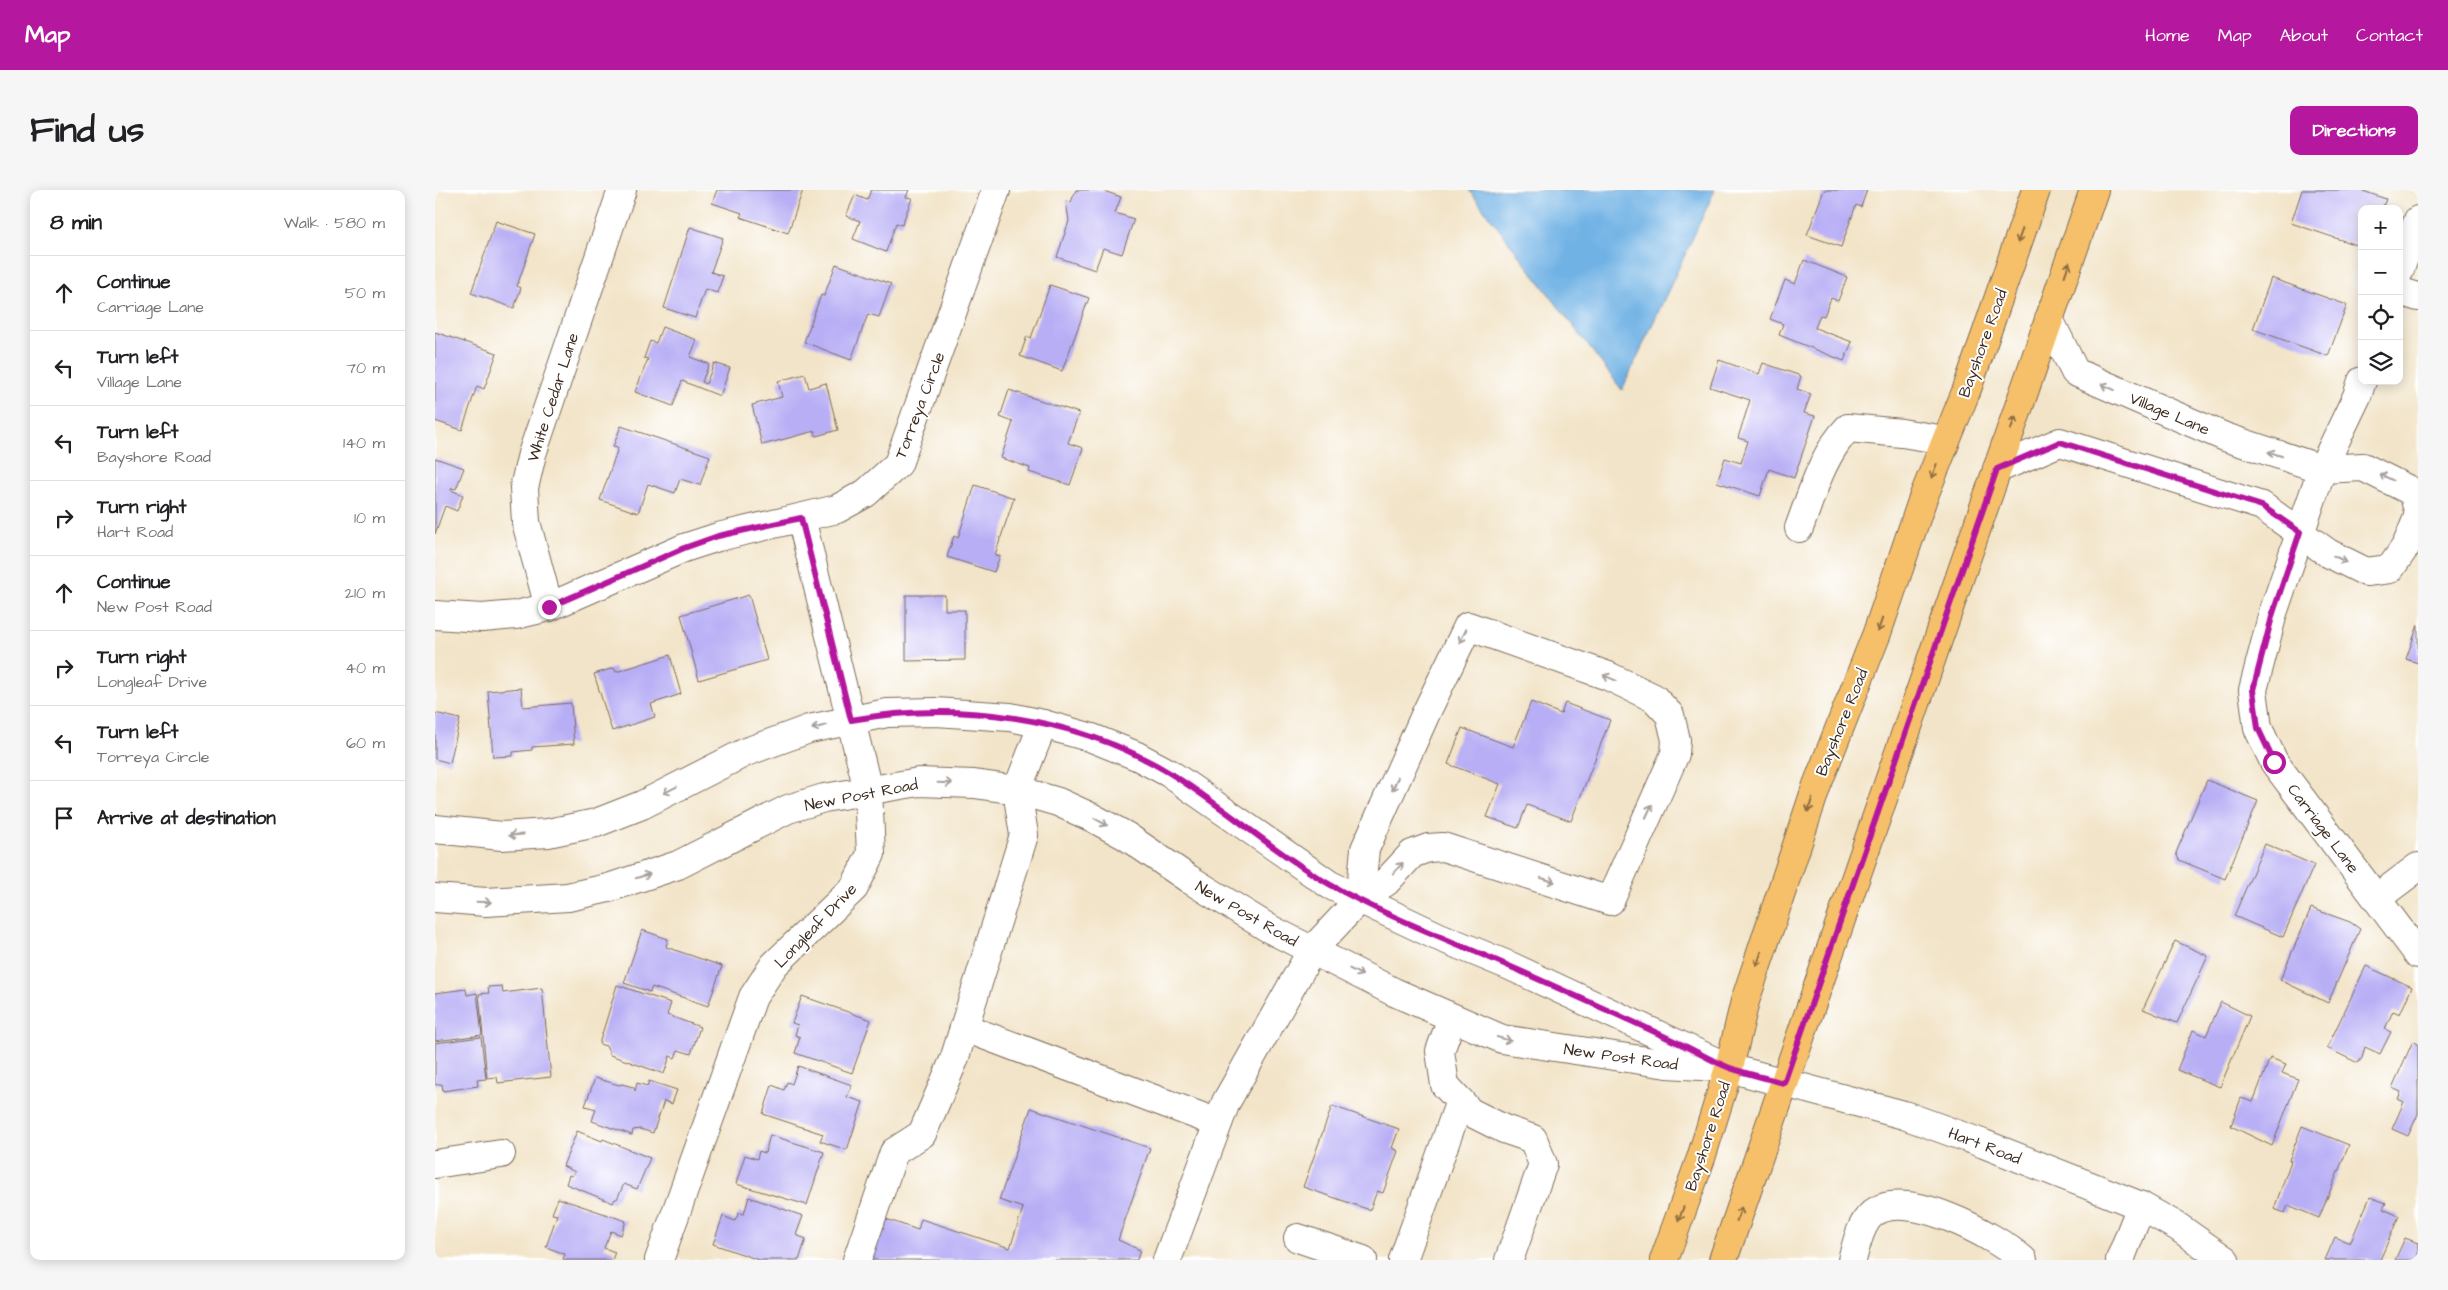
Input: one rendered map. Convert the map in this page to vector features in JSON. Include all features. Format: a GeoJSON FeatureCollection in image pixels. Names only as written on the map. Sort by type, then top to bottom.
{"type":"FeatureCollection","features":[{"type":"Feature","properties":{"kind":"main road","name":"Bayshore Road"},"geometry":{"type":"LineString","coordinates":[[1664,1260],[1701,1158],[1729,1068],[1745,1001],[1817,785],[1877,632],[1945,440],[1967,389],[2036,190]]}},
{"type":"Feature","properties":{"kind":"main road"},"geometry":{"type":"LineString","coordinates":[[1723,1260],[2094,190]]}},
{"type":"Feature","properties":{"kind":"street","name":"White Cedar Lane"},"geometry":{"type":"LineString","coordinates":[[549,607],[526,522],[524,488],[532,454],[622,190]]}},
{"type":"Feature","properties":{"kind":"street","name":"Torreya Circle"},"geometry":{"type":"LineString","coordinates":[[435,615],[481,618],[516,615],[549,607],[684,548],[718,536],[837,509],[866,493],[898,464],[996,190]]}},
{"type":"Feature","properties":{"kind":"street"},"geometry":{"type":"LineString","coordinates":[[2403,261],[2418,220]]}},
{"type":"Feature","properties":{"kind":"street"},"geometry":{"type":"LineString","coordinates":[[2403,292],[2418,297]]}},
{"type":"Feature","properties":{"kind":"street","name":"Village Lane"},"geometry":{"type":"LineString","coordinates":[[2049,319],[2075,372],[2225,437],[2322,469]]}},
{"type":"Feature","properties":{"kind":"street","name":"Carriage Lane"},"geometry":{"type":"LineString","coordinates":[[2360,385],[2322,469],[2273,613],[2253,690],[2258,728],[2274,762],[2418,954]]}},
{"type":"Feature","properties":{"kind":"street"},"geometry":{"type":"LineString","coordinates":[[1799,528],[1835,441],[1848,428],[1902,432],[1945,440]]}},
{"type":"Feature","properties":{"kind":"street"},"geometry":{"type":"LineString","coordinates":[[1997,469],[2060,442],[2262,506],[2328,553],[2366,572],[2390,569],[2406,546],[2418,517]]}},
{"type":"Feature","properties":{"kind":"street"},"geometry":{"type":"LineString","coordinates":[[2322,469],[2363,467],[2387,477],[2413,492],[2418,510]]}},
{"type":"Feature","properties":{"kind":"street","name":"Longleaf Drive"},"geometry":{"type":"LineString","coordinates":[[659,1260],[753,997],[774,966],[855,888],[871,854],[868,790],[801,518]]}},
{"type":"Feature","properties":{"kind":"street"},"geometry":{"type":"LineString","coordinates":[[1167,1260],[1226,1102],[1312,950],[1360,899],[1386,882],[1412,854],[1428,848],[1443,847],[1609,901],[1675,754],[1676,740],[1670,715],[1654,698],[1608,676],[1468,626],[1426,713],[1365,849],[1360,899]]}},
{"type":"Feature","properties":{"kind":"street","name":"New Post Road"},"geometry":{"type":"LineString","coordinates":[[435,829],[502,836],[549,833],[596,823],[641,805],[746,752],[809,729],[851,720],[887,713],[936,712],[1010,717],[1043,724],[1101,742],[1137,756],[1169,773],[1302,867],[1360,899],[1437,936],[1658,1033],[1729,1068]]}},
{"type":"Feature","properties":{"kind":"street"},"geometry":{"type":"LineString","coordinates":[[857,1260],[894,1152],[922,1134],[954,1060],[1024,835],[1017,790],[1043,724]]}},
{"type":"Feature","properties":{"kind":"street","name":"New Post Road"},"geometry":{"type":"LineString","coordinates":[[435,898],[486,902],[568,897],[608,888],[678,865],[788,809],[824,798],[919,782],[974,784],[1017,790],[1058,802],[1093,818],[1126,836],[1189,879],[1270,929],[1394,992],[1502,1039],[1667,1064],[1729,1068]]}},
{"type":"Feature","properties":{"kind":"street"},"geometry":{"type":"LineString","coordinates":[[2377,898],[2418,867]]}},
{"type":"Feature","properties":{"kind":"street"},"geometry":{"type":"LineString","coordinates":[[1453,1018],[1440,1052],[1445,1085],[1471,1112],[1504,1129],[1533,1139],[1543,1164],[1509,1260]]}},
{"type":"Feature","properties":{"kind":"street"},"geometry":{"type":"LineString","coordinates":[[965,1028],[1218,1123]]}},
{"type":"Feature","properties":{"kind":"street","name":"Hart Road"},"geometry":{"type":"LineString","coordinates":[[1729,1068],[1904,1115],[1984,1144],[2141,1206],[2178,1227],[2225,1260]]}},
{"type":"Feature","properties":{"kind":"street"},"geometry":{"type":"LineString","coordinates":[[1403,1260],[1460,1102]]}},
{"type":"Feature","properties":{"kind":"street"},"geometry":{"type":"LineString","coordinates":[[435,1164],[501,1154]]}},
{"type":"Feature","properties":{"kind":"street"},"geometry":{"type":"LineString","coordinates":[[1851,1260],[1864,1223],[1878,1209],[1887,1206],[1937,1213],[1966,1223],[2023,1260]]}},
{"type":"Feature","properties":{"kind":"street"},"geometry":{"type":"LineString","coordinates":[[2120,1260],[2141,1206]]}},
{"type":"Feature","properties":{"kind":"street"},"geometry":{"type":"LineString","coordinates":[[1298,1238],[1363,1260]]}},
{"type":"Feature","properties":{"kind":"water"},"geometry":{"type":"Polygon","coordinates":[[[1469,190],[1715,190],[1622,390],[1469,190]]]}},
{"type":"Feature","properties":{"kind":"building"},"geometry":{"type":"Polygon","coordinates":[[[717,190],[803,190],[788,233],[740,217],[742,213],[712,203],[717,190]]]}},
{"type":"Feature","properties":{"kind":"building"},"geometry":{"type":"Polygon","coordinates":[[[871,190],[909,190],[906,197],[912,198],[902,225],[896,223],[886,252],[853,239],[860,221],[846,216],[855,195],[867,200],[871,190]]]}},
{"type":"Feature","properties":{"kind":"building"},"geometry":{"type":"Polygon","coordinates":[[[1076,190],[1101,190],[1121,197],[1115,213],[1134,219],[1122,254],[1103,248],[1095,270],[1057,257],[1069,221],[1066,201],[1071,202],[1076,190]]]}},
{"type":"Feature","properties":{"kind":"building"},"geometry":{"type":"Polygon","coordinates":[[[1824,190],[1867,190],[1861,207],[1856,205],[1841,247],[1807,235],[1824,190]]]}},
{"type":"Feature","properties":{"kind":"building"},"geometry":{"type":"Polygon","coordinates":[[[2302,190],[2360,190],[2386,199],[2384,205],[2358,205],[2358,246],[2291,223],[2302,190]]]}},
{"type":"Feature","properties":{"kind":"building"},"geometry":{"type":"Polygon","coordinates":[[[496,221],[535,234],[517,286],[521,288],[514,308],[471,293],[496,221]]]}},
{"type":"Feature","properties":{"kind":"building"},"geometry":{"type":"Polygon","coordinates":[[[690,227],[723,238],[711,272],[723,276],[717,293],[705,289],[695,318],[664,308],[690,227]]]}},
{"type":"Feature","properties":{"kind":"building"},"geometry":{"type":"Polygon","coordinates":[[[1804,260],[1847,277],[1838,301],[1831,298],[1824,316],[1820,315],[1815,328],[1852,342],[1844,361],[1779,335],[1783,324],[1770,319],[1785,280],[1795,284],[1804,260]]]}},
{"type":"Feature","properties":{"kind":"building"},"geometry":{"type":"Polygon","coordinates":[[[836,264],[891,284],[879,317],[868,314],[851,360],[804,342],[821,295],[824,296],[836,264]]]}},
{"type":"Feature","properties":{"kind":"building"},"geometry":{"type":"Polygon","coordinates":[[[2271,278],[2347,305],[2328,356],[2253,329],[2271,278]]]}},
{"type":"Feature","properties":{"kind":"building"},"geometry":{"type":"Polygon","coordinates":[[[1050,285],[1089,298],[1062,371],[1020,356],[1027,336],[1031,338],[1050,285]]]}},
{"type":"Feature","properties":{"kind":"building"},"geometry":{"type":"Polygon","coordinates":[[[662,327],[697,340],[690,357],[709,364],[702,382],[706,384],[714,363],[730,368],[720,396],[682,381],[673,406],[635,392],[648,359],[644,358],[650,341],[656,343],[662,327]]]}},
{"type":"Feature","properties":{"kind":"building"},"geometry":{"type":"Polygon","coordinates":[[[435,332],[497,353],[484,389],[477,386],[462,430],[435,421],[435,332]]]}},
{"type":"Feature","properties":{"kind":"building"},"geometry":{"type":"Polygon","coordinates":[[[1719,360],[1759,374],[1763,363],[1801,376],[1797,389],[1811,394],[1804,413],[1815,416],[1794,478],[1769,469],[1760,496],[1717,482],[1725,458],[1741,463],[1748,441],[1738,438],[1750,400],[1710,387],[1719,360]]]}},
{"type":"Feature","properties":{"kind":"building"},"geometry":{"type":"Polygon","coordinates":[[[805,374],[809,388],[826,383],[838,430],[816,436],[815,431],[762,445],[752,405],[782,397],[778,381],[805,374]]]}},
{"type":"Feature","properties":{"kind":"building"},"geometry":{"type":"Polygon","coordinates":[[[1009,390],[1079,413],[1068,443],[1083,448],[1070,485],[1029,472],[1030,468],[1001,458],[1013,422],[1000,417],[1009,390]]]}},
{"type":"Feature","properties":{"kind":"building"},"geometry":{"type":"Polygon","coordinates":[[[621,426],[710,456],[700,485],[680,479],[675,493],[648,484],[638,513],[600,500],[618,448],[613,447],[621,426]]]}},
{"type":"Feature","properties":{"kind":"building"},"geometry":{"type":"Polygon","coordinates":[[[435,458],[464,468],[456,489],[452,488],[451,490],[463,495],[457,511],[445,506],[435,534],[435,458]]]}},
{"type":"Feature","properties":{"kind":"building"},"geometry":{"type":"Polygon","coordinates":[[[975,485],[1014,498],[995,555],[1000,556],[994,572],[947,557],[954,536],[958,538],[975,485]]]}},
{"type":"Feature","properties":{"kind":"building"},"geometry":{"type":"Polygon","coordinates":[[[749,595],[767,660],[699,680],[681,615],[749,595]]]}},
{"type":"Feature","properties":{"kind":"building"},"geometry":{"type":"Polygon","coordinates":[[[906,595],[945,595],[945,610],[965,610],[965,660],[906,661],[906,595]]]}},
{"type":"Feature","properties":{"kind":"building"},"geometry":{"type":"Polygon","coordinates":[[[2418,625],[2418,663],[2406,659],[2418,625]]]}},
{"type":"Feature","properties":{"kind":"building"},"geometry":{"type":"Polygon","coordinates":[[[670,655],[681,694],[651,704],[655,717],[612,731],[594,674],[614,668],[616,672],[670,655]]]}},
{"type":"Feature","properties":{"kind":"building"},"geometry":{"type":"Polygon","coordinates":[[[521,688],[523,707],[571,703],[574,744],[532,747],[532,750],[513,752],[513,756],[493,757],[488,691],[521,688]]]}},
{"type":"Feature","properties":{"kind":"building"},"geometry":{"type":"Polygon","coordinates":[[[1531,702],[1561,714],[1565,703],[1610,720],[1571,821],[1527,805],[1518,828],[1487,817],[1500,784],[1448,764],[1462,728],[1513,747],[1531,702]]]}},
{"type":"Feature","properties":{"kind":"building"},"geometry":{"type":"Polygon","coordinates":[[[435,713],[460,719],[450,763],[435,759],[435,713]]]}},
{"type":"Feature","properties":{"kind":"building"},"geometry":{"type":"Polygon","coordinates":[[[2207,780],[2258,801],[2225,879],[2179,860],[2176,853],[2207,780]]]}},
{"type":"Feature","properties":{"kind":"building"},"geometry":{"type":"Polygon","coordinates":[[[2265,844],[2314,865],[2283,937],[2234,916],[2265,844]]]}},
{"type":"Feature","properties":{"kind":"building"},"geometry":{"type":"Polygon","coordinates":[[[2311,908],[2350,922],[2360,929],[2328,1003],[2280,980],[2311,908]]]}},
{"type":"Feature","properties":{"kind":"building"},"geometry":{"type":"Polygon","coordinates":[[[642,930],[668,939],[666,947],[722,966],[708,1006],[652,987],[650,992],[624,983],[642,930]]]}},
{"type":"Feature","properties":{"kind":"building"},"geometry":{"type":"Polygon","coordinates":[[[2175,941],[2208,956],[2177,1023],[2143,1009],[2175,941]]]}},
{"type":"Feature","properties":{"kind":"building"},"geometry":{"type":"Polygon","coordinates":[[[2366,966],[2412,987],[2400,1014],[2393,1011],[2385,1029],[2391,1032],[2380,1054],[2365,1047],[2362,1058],[2358,1063],[2327,1048],[2366,966]]]}},
{"type":"Feature","properties":{"kind":"building"},"geometry":{"type":"Polygon","coordinates":[[[617,985],[671,1003],[667,1015],[700,1027],[691,1054],[678,1050],[675,1058],[670,1056],[664,1074],[610,1055],[606,1046],[599,1044],[617,985]]]}},
{"type":"Feature","properties":{"kind":"building"},"geometry":{"type":"Polygon","coordinates":[[[502,986],[503,993],[542,988],[551,1077],[498,1083],[497,1077],[487,1078],[479,994],[489,993],[488,987],[502,986]]]}},
{"type":"Feature","properties":{"kind":"building"},"geometry":{"type":"Polygon","coordinates":[[[466,989],[467,995],[477,993],[482,1035],[435,1041],[435,993],[466,989]]]}},
{"type":"Feature","properties":{"kind":"building"},"geometry":{"type":"Polygon","coordinates":[[[802,996],[871,1020],[852,1073],[795,1053],[800,1037],[795,1035],[798,1025],[792,1023],[802,996]]]}},
{"type":"Feature","properties":{"kind":"building"},"geometry":{"type":"Polygon","coordinates":[[[2221,1002],[2250,1016],[2220,1087],[2177,1070],[2193,1030],[2206,1036],[2221,1002]]]}},
{"type":"Feature","properties":{"kind":"building"},"geometry":{"type":"Polygon","coordinates":[[[481,1037],[486,1079],[477,1080],[478,1086],[443,1091],[442,1084],[435,1085],[435,1043],[481,1037]]]}},
{"type":"Feature","properties":{"kind":"building"},"geometry":{"type":"Polygon","coordinates":[[[2413,1041],[2418,1044],[2418,1114],[2408,1136],[2392,1129],[2404,1102],[2398,1099],[2401,1092],[2392,1088],[2413,1041]]]}},
{"type":"Feature","properties":{"kind":"building"},"geometry":{"type":"Polygon","coordinates":[[[2270,1058],[2286,1064],[2282,1073],[2298,1079],[2272,1146],[2231,1126],[2241,1098],[2253,1102],[2270,1058]]]}},
{"type":"Feature","properties":{"kind":"building"},"geometry":{"type":"Polygon","coordinates":[[[798,1066],[852,1085],[847,1097],[863,1102],[847,1150],[820,1141],[823,1134],[763,1114],[772,1085],[784,1090],[787,1082],[792,1084],[798,1066]]]}},
{"type":"Feature","properties":{"kind":"building"},"geometry":{"type":"Polygon","coordinates":[[[595,1078],[633,1087],[635,1091],[637,1083],[647,1086],[649,1081],[677,1090],[672,1104],[664,1101],[653,1133],[640,1129],[633,1130],[632,1135],[592,1121],[596,1109],[585,1106],[595,1078]]]}},
{"type":"Feature","properties":{"kind":"building"},"geometry":{"type":"Polygon","coordinates":[[[1332,1106],[1399,1129],[1392,1148],[1398,1151],[1383,1193],[1377,1191],[1370,1210],[1303,1187],[1332,1106]]]}},
{"type":"Feature","properties":{"kind":"building"},"geometry":{"type":"Polygon","coordinates":[[[1031,1108],[1150,1148],[1118,1240],[1140,1250],[1137,1260],[869,1260],[883,1218],[918,1230],[921,1219],[1010,1248],[1023,1208],[999,1200],[1031,1108]]]}},
{"type":"Feature","properties":{"kind":"building"},"geometry":{"type":"Polygon","coordinates":[[[2302,1126],[2349,1145],[2319,1218],[2288,1205],[2285,1213],[2274,1209],[2302,1126]]]}},
{"type":"Feature","properties":{"kind":"building"},"geometry":{"type":"Polygon","coordinates":[[[577,1131],[602,1141],[603,1139],[650,1158],[637,1189],[624,1184],[613,1203],[566,1184],[569,1175],[572,1176],[575,1172],[563,1166],[577,1131]]]}},
{"type":"Feature","properties":{"kind":"building"},"geometry":{"type":"Polygon","coordinates":[[[770,1135],[824,1152],[807,1205],[736,1184],[745,1155],[757,1159],[759,1151],[765,1153],[770,1135]]]}},
{"type":"Feature","properties":{"kind":"building"},"geometry":{"type":"Polygon","coordinates":[[[749,1197],[803,1216],[796,1235],[806,1239],[799,1260],[759,1260],[713,1244],[723,1216],[735,1221],[739,1213],[744,1214],[749,1197]]]}},
{"type":"Feature","properties":{"kind":"building"},"geometry":{"type":"Polygon","coordinates":[[[2370,1197],[2386,1203],[2383,1209],[2399,1216],[2380,1260],[2325,1260],[2335,1237],[2350,1243],[2370,1197]]]}},
{"type":"Feature","properties":{"kind":"building"},"geometry":{"type":"Polygon","coordinates":[[[558,1198],[626,1221],[621,1235],[611,1231],[604,1248],[615,1252],[612,1260],[566,1260],[563,1259],[565,1254],[546,1247],[557,1215],[552,1214],[558,1198]]]}},
{"type":"Feature","properties":{"kind":"building"},"geometry":{"type":"Polygon","coordinates":[[[2405,1238],[2418,1243],[2418,1260],[2395,1260],[2405,1238]]]}},
{"type":"Feature","properties":{"kind":"route"},"geometry":{"type":"LineString","coordinates":[[549,607],[684,548],[718,536],[801,518],[851,720],[887,713],[936,712],[1010,717],[1092,738],[1137,756],[1169,773],[1330,885],[1437,936],[1676,1041],[1729,1068],[1784,1083],[1997,469],[2060,442],[2262,506],[2300,532],[2273,613],[2253,690],[2258,728],[2274,762]]}}]}
